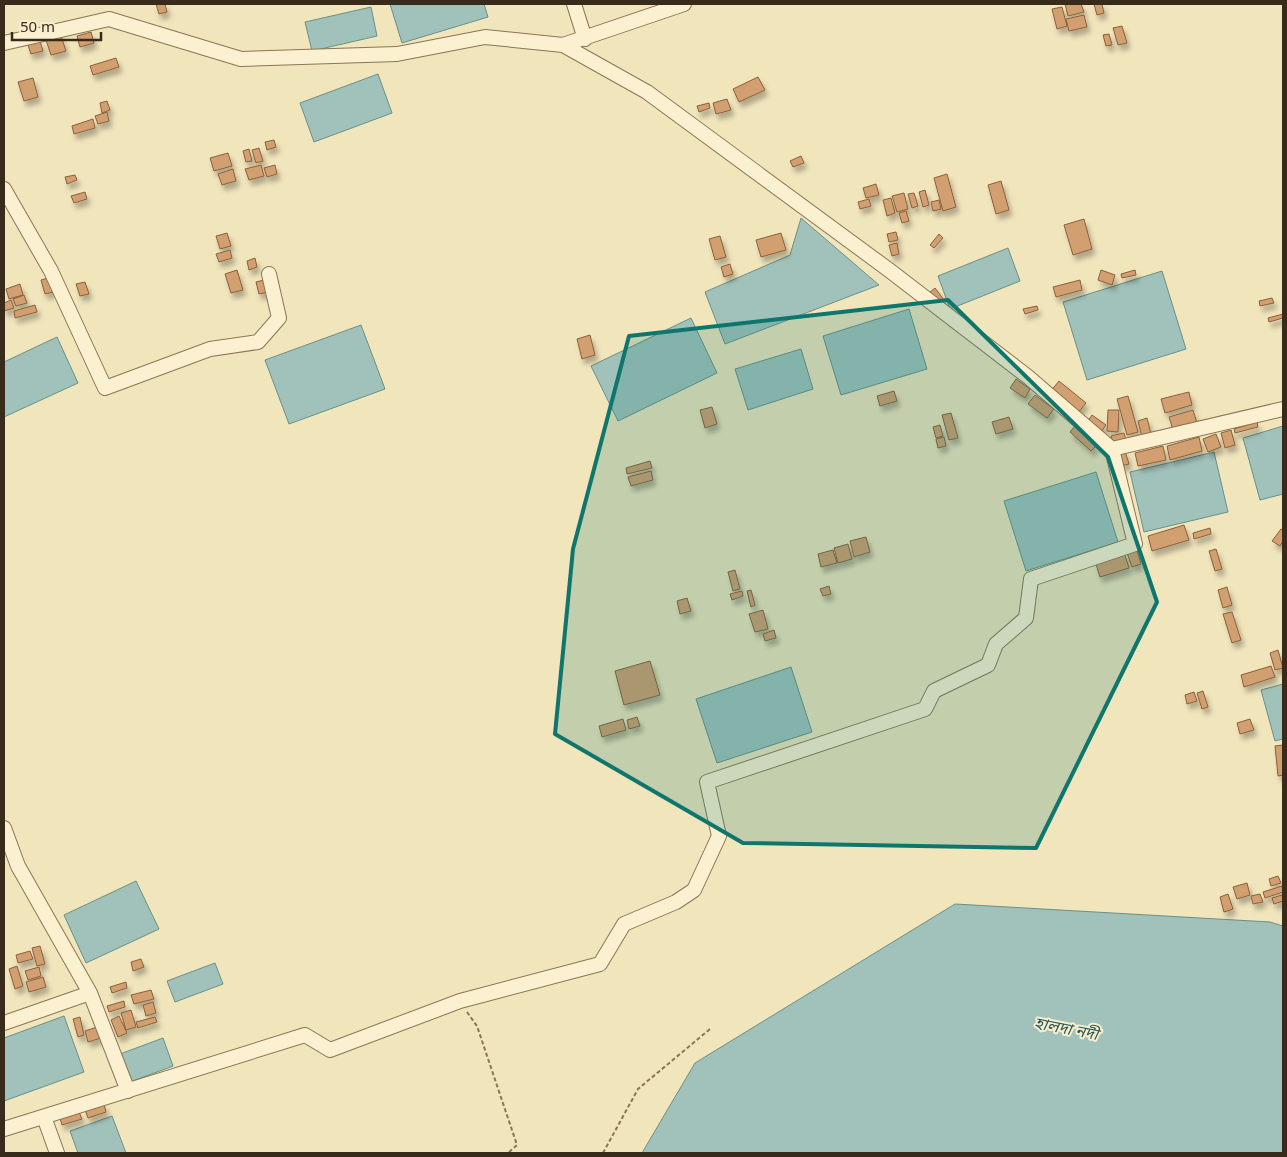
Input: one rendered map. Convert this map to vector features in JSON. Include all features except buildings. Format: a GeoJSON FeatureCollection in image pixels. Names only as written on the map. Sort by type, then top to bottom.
{"type":"FeatureCollection","features":[{"type":"Feature","properties":{"kind":"street"},"geometry":{"type":"LineString","coordinates":[[574,4],[585,39]]}},
{"type":"Feature","properties":{"kind":"street"},"geometry":{"type":"LineString","coordinates":[[4,43],[109,19],[241,58],[397,54],[485,37],[564,45],[684,4]]}},
{"type":"Feature","properties":{"kind":"street"},"geometry":{"type":"LineString","coordinates":[[4,1129],[305,1035],[330,1050],[460,1001],[600,964],[624,924],[676,902],[694,890],[719,836],[707,782],[925,709],[934,691],[988,665],[996,644],[1026,618],[1030,579],[1135,544],[1112,449],[1012,364],[889,270],[655,98],[564,45]]}},
{"type":"Feature","properties":{"kind":"street"},"geometry":{"type":"LineString","coordinates":[[4,189],[51,271],[105,388],[210,349],[258,342],[279,318],[269,274]]}},
{"type":"Feature","properties":{"kind":"street"},"geometry":{"type":"LineString","coordinates":[[1112,449],[1283,409]]}},
{"type":"Feature","properties":{"kind":"street"},"geometry":{"type":"LineString","coordinates":[[4,828],[18,866],[90,993],[128,1091]]}},
{"type":"Feature","properties":{"kind":"street"},"geometry":{"type":"LineString","coordinates":[[4,1023],[90,993]]}},
{"type":"Feature","properties":{"kind":"street"},"geometry":{"type":"LineString","coordinates":[[44,1117],[57,1153]]}},
{"type":"Feature","properties":{"kind":"path"},"geometry":{"type":"LineString","coordinates":[[460,1001],[477,1026],[517,1144],[508,1153]]}},
{"type":"Feature","properties":{"kind":"path"},"geometry":{"type":"LineString","coordinates":[[603,1153],[638,1089],[710,1029]]}},
{"type":"Feature","properties":{"kind":"highlighted area"},"geometry":{"type":"Polygon","coordinates":[[[948,300],[1108,457],[1157,602],[1036,848],[743,843],[555,734],[573,549],[629,336],[948,300]]]}},
{"type":"Feature","properties":{"kind":"water"},"geometry":{"type":"Polygon","coordinates":[[[390,4],[484,4],[488,17],[402,43],[390,4]]]}},
{"type":"Feature","properties":{"kind":"water"},"geometry":{"type":"Polygon","coordinates":[[[371,7],[377,36],[312,51],[305,22],[371,7]]]}},
{"type":"Feature","properties":{"kind":"water"},"geometry":{"type":"Polygon","coordinates":[[[378,74],[392,113],[314,142],[300,103],[378,74]]]}},
{"type":"Feature","properties":{"kind":"water"},"geometry":{"type":"Polygon","coordinates":[[[801,218],[879,285],[725,344],[705,292],[790,255],[801,218]]]}},
{"type":"Feature","properties":{"kind":"water"},"geometry":{"type":"Polygon","coordinates":[[[1008,248],[1020,281],[950,309],[938,276],[1008,248]]]}},
{"type":"Feature","properties":{"kind":"water"},"geometry":{"type":"Polygon","coordinates":[[[1162,271],[1186,349],[1087,380],[1063,302],[1162,271]]]}},
{"type":"Feature","properties":{"kind":"water"},"geometry":{"type":"Polygon","coordinates":[[[909,309],[927,369],[841,395],[823,336],[909,309]]]}},
{"type":"Feature","properties":{"kind":"water"},"geometry":{"type":"Polygon","coordinates":[[[691,318],[717,373],[618,421],[591,366],[691,318]]]}},
{"type":"Feature","properties":{"kind":"water"},"geometry":{"type":"Polygon","coordinates":[[[361,325],[385,389],[289,424],[265,360],[361,325]]]}},
{"type":"Feature","properties":{"kind":"water"},"geometry":{"type":"Polygon","coordinates":[[[57,337],[78,383],[4,417],[4,362],[57,337]]]}},
{"type":"Feature","properties":{"kind":"water"},"geometry":{"type":"Polygon","coordinates":[[[801,349],[813,389],[748,410],[735,369],[801,349]]]}},
{"type":"Feature","properties":{"kind":"water"},"geometry":{"type":"Polygon","coordinates":[[[1283,426],[1283,494],[1260,500],[1243,438],[1283,426]]]}},
{"type":"Feature","properties":{"kind":"water"},"geometry":{"type":"Polygon","coordinates":[[[1214,452],[1228,512],[1144,532],[1130,472],[1214,452]]]}},
{"type":"Feature","properties":{"kind":"water"},"geometry":{"type":"Polygon","coordinates":[[[1096,472],[1118,542],[1026,571],[1004,501],[1096,472]]]}},
{"type":"Feature","properties":{"kind":"water"},"geometry":{"type":"Polygon","coordinates":[[[791,667],[812,732],[717,763],[696,699],[791,667]]]}},
{"type":"Feature","properties":{"kind":"water"},"geometry":{"type":"Polygon","coordinates":[[[1283,684],[1283,739],[1275,741],[1261,690],[1283,684]]]}},
{"type":"Feature","properties":{"kind":"water"},"geometry":{"type":"Polygon","coordinates":[[[136,881],[159,929],[86,963],[64,915],[136,881]]]}},
{"type":"Feature","properties":{"kind":"water","name":"হালদা নদী"},"geometry":{"type":"Polygon","coordinates":[[[955,904],[1270,922],[1283,926],[1283,1153],[642,1153],[695,1063],[955,904]]]}},
{"type":"Feature","properties":{"kind":"water"},"geometry":{"type":"Polygon","coordinates":[[[215,963],[223,984],[175,1002],[167,981],[215,963]]]}},
{"type":"Feature","properties":{"kind":"water"},"geometry":{"type":"Polygon","coordinates":[[[64,1016],[84,1072],[4,1101],[4,1038],[64,1016]]]}},
{"type":"Feature","properties":{"kind":"water"},"geometry":{"type":"Polygon","coordinates":[[[163,1038],[173,1066],[130,1082],[120,1054],[163,1038]]]}},
{"type":"Feature","properties":{"kind":"water"},"geometry":{"type":"Polygon","coordinates":[[[112,1116],[126,1153],[78,1153],[70,1131],[112,1116]]]}}]}
